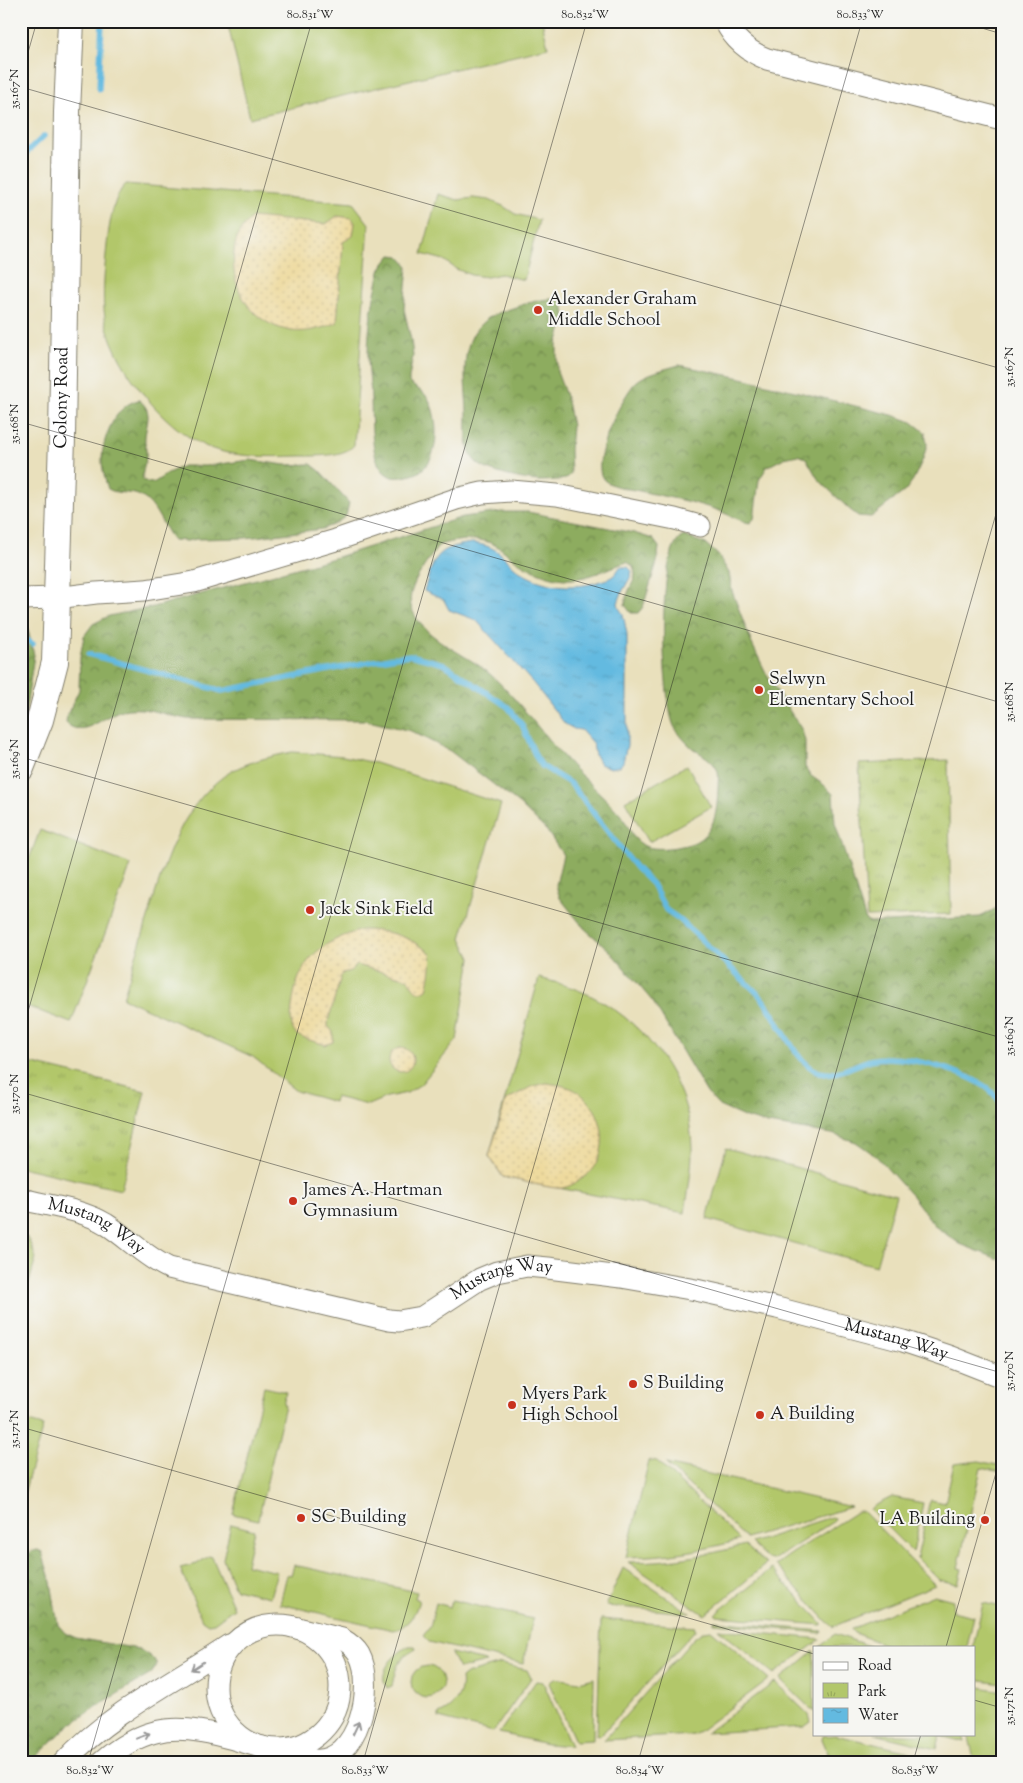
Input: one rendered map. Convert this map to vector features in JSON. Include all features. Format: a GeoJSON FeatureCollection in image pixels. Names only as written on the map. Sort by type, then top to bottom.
{"type":"FeatureCollection","features":[{"type":"Feature","properties":{"kind":"street","name":"Colony Road"},"geometry":{"type":"LineString","coordinates":[[21,768],[40,720],[55,662],[62,438],[67,112],[71,21]]}},
{"type":"Feature","properties":{"kind":"street"},"geometry":{"type":"LineString","coordinates":[[725,21],[742,44],[767,60],[992,117]]}},
{"type":"Feature","properties":{"kind":"street"},"geometry":{"type":"LineString","coordinates":[[21,599],[56,598],[161,588],[194,582],[328,543],[456,499],[482,493],[511,491],[557,495],[675,519],[700,526]]}},
{"type":"Feature","properties":{"kind":"street","name":"Mustang Way"},"geometry":{"type":"LineString","coordinates":[[21,1199],[98,1220],[169,1268],[389,1320],[399,1321],[422,1317],[480,1279],[497,1272],[527,1266],[630,1278],[777,1308],[903,1341],[1002,1377]]}},
{"type":"Feature","properties":{"kind":"street"},"geometry":{"type":"LineString","coordinates":[[64,1762],[94,1733],[254,1629],[274,1624],[342,1639],[353,1646],[359,1655],[364,1668],[365,1700],[362,1714],[350,1740],[336,1755],[327,1759],[314,1760],[214,1735],[188,1730],[170,1730],[155,1732],[127,1743],[102,1762]]}},
{"type":"Feature","properties":{"kind":"street"},"geometry":{"type":"LineString","coordinates":[[237,1639],[224,1654],[217,1672],[215,1692],[220,1711],[231,1728],[246,1741],[265,1748]]}},
{"type":"Feature","properties":{"kind":"green space"},"geometry":{"type":"Polygon","coordinates":[[[227,21],[542,21],[548,47],[250,118],[227,21]]]}},
{"type":"Feature","properties":{"kind":"green space"},"geometry":{"type":"Polygon","coordinates":[[[126,184],[353,203],[369,224],[354,445],[350,449],[329,455],[263,456],[237,454],[213,449],[188,436],[173,425],[144,395],[121,361],[113,344],[104,310],[104,282],[109,228],[117,198],[126,184]]]}},
{"type":"Feature","properties":{"kind":"green space"},"geometry":{"type":"Polygon","coordinates":[[[438,194],[458,200],[473,198],[489,200],[515,214],[539,220],[524,280],[501,274],[487,277],[471,275],[456,269],[444,260],[422,254],[438,194]]]}},
{"type":"Feature","properties":{"kind":"green space"},"geometry":{"type":"Polygon","coordinates":[[[391,255],[399,256],[408,266],[404,309],[413,356],[409,383],[428,397],[433,410],[436,434],[432,457],[426,466],[418,473],[397,477],[388,475],[377,462],[372,429],[368,362],[369,330],[375,294],[381,269],[391,255]]]}},
{"type":"Feature","properties":{"kind":"green space"},"geometry":{"type":"Polygon","coordinates":[[[550,299],[560,300],[564,308],[565,318],[557,344],[557,372],[566,396],[572,426],[571,474],[566,479],[539,481],[498,473],[482,467],[473,458],[467,439],[465,364],[470,341],[475,331],[486,320],[520,305],[550,299]]]}},
{"type":"Feature","properties":{"kind":"green space"},"geometry":{"type":"Polygon","coordinates":[[[679,365],[746,379],[892,415],[912,422],[925,432],[927,445],[923,459],[913,480],[905,491],[871,517],[858,516],[849,509],[818,479],[806,458],[798,455],[784,458],[767,467],[759,480],[754,519],[750,523],[703,506],[608,483],[600,472],[600,460],[609,430],[623,401],[640,379],[679,365]]]}},
{"type":"Feature","properties":{"kind":"green space"},"geometry":{"type":"Polygon","coordinates":[[[139,400],[148,412],[145,436],[146,460],[143,480],[149,483],[155,482],[183,466],[206,466],[250,460],[285,465],[311,464],[320,471],[349,503],[346,516],[335,524],[322,529],[245,538],[173,540],[148,502],[135,494],[111,491],[108,489],[104,476],[102,454],[111,425],[123,408],[139,400]]]}},
{"type":"Feature","properties":{"kind":"green space"},"geometry":{"type":"Polygon","coordinates":[[[501,512],[528,512],[634,533],[653,539],[659,547],[657,562],[643,607],[638,613],[631,613],[625,605],[635,574],[633,566],[627,562],[586,577],[559,578],[528,568],[496,545],[479,540],[462,540],[439,545],[419,574],[410,599],[416,618],[424,628],[445,645],[481,667],[502,685],[561,754],[619,813],[639,842],[654,848],[678,847],[692,843],[704,836],[715,817],[718,772],[713,763],[689,745],[675,728],[666,687],[664,657],[665,593],[669,566],[675,546],[684,536],[706,544],[718,555],[729,573],[732,591],[752,644],[769,679],[802,730],[805,741],[805,767],[811,776],[833,794],[835,823],[866,921],[870,923],[980,917],[1002,906],[1002,1259],[960,1244],[936,1227],[912,1196],[876,1156],[856,1142],[832,1134],[768,1124],[746,1118],[719,1106],[707,1093],[653,1002],[609,950],[584,928],[560,898],[556,885],[563,855],[547,831],[519,804],[450,751],[411,731],[364,720],[187,719],[145,709],[128,709],[119,711],[86,728],[79,729],[66,723],[67,715],[79,690],[80,657],[84,636],[93,624],[109,616],[153,607],[334,558],[463,517],[501,512]]]}},
{"type":"Feature","properties":{"kind":"green space"},"geometry":{"type":"Polygon","coordinates":[[[21,617],[25,618],[34,655],[25,715],[21,724],[21,617]]]}},
{"type":"Feature","properties":{"kind":"green space","name":"Jack Sink Field"},"geometry":{"type":"Polygon","coordinates":[[[292,752],[343,756],[375,763],[501,804],[461,938],[471,958],[457,1040],[421,1084],[407,1093],[387,1097],[368,1105],[335,1097],[334,1102],[296,1091],[253,1057],[123,998],[167,859],[184,822],[195,805],[208,789],[232,771],[257,761],[292,752]]]}},
{"type":"Feature","properties":{"kind":"green space"},"geometry":{"type":"Polygon","coordinates":[[[948,760],[951,914],[867,917],[859,764],[948,760]]]}},
{"type":"Feature","properties":{"kind":"green space"},"geometry":{"type":"Polygon","coordinates":[[[687,765],[711,807],[649,842],[625,801],[687,765]]]}},
{"type":"Feature","properties":{"kind":"green space"},"geometry":{"type":"Polygon","coordinates":[[[40,830],[131,865],[71,1023],[21,1004],[21,880],[40,830]]]}},
{"type":"Feature","properties":{"kind":"green space"},"geometry":{"type":"Polygon","coordinates":[[[539,978],[574,988],[590,995],[624,1016],[640,1031],[667,1066],[685,1106],[690,1127],[692,1157],[685,1213],[503,1177],[489,1156],[539,978]]]}},
{"type":"Feature","properties":{"kind":"green space"},"geometry":{"type":"Polygon","coordinates":[[[21,1061],[145,1091],[121,1190],[21,1167],[21,1061]]]}},
{"type":"Feature","properties":{"kind":"green space"},"geometry":{"type":"Polygon","coordinates":[[[726,1148],[896,1195],[876,1266],[707,1219],[726,1148]]]}},
{"type":"Feature","properties":{"kind":"green space"},"geometry":{"type":"Polygon","coordinates":[[[21,1237],[28,1238],[36,1258],[21,1312],[21,1237]]]}},
{"type":"Feature","properties":{"kind":"green space"},"geometry":{"type":"Polygon","coordinates":[[[264,1387],[286,1392],[283,1404],[285,1405],[258,1520],[233,1514],[264,1387]]]}},
{"type":"Feature","properties":{"kind":"green space"},"geometry":{"type":"Polygon","coordinates":[[[21,1420],[43,1426],[21,1504],[21,1420]]]}},
{"type":"Feature","properties":{"kind":"green space"},"geometry":{"type":"Polygon","coordinates":[[[649,1460],[657,1461],[740,1540],[684,1552],[626,1557],[649,1460]]]}},
{"type":"Feature","properties":{"kind":"green space"},"geometry":{"type":"Polygon","coordinates":[[[979,1461],[1002,1466],[1002,1472],[981,1468],[958,1568],[962,1569],[958,1584],[939,1580],[917,1558],[929,1504],[931,1500],[945,1503],[954,1464],[979,1461]]]}},
{"type":"Feature","properties":{"kind":"green space"},"geometry":{"type":"Polygon","coordinates":[[[666,1464],[851,1507],[746,1538],[666,1464]]]}},
{"type":"Feature","properties":{"kind":"green space"},"geometry":{"type":"Polygon","coordinates":[[[892,1497],[923,1503],[913,1553],[870,1510],[872,1507],[892,1497]]]}},
{"type":"Feature","properties":{"kind":"green space"},"geometry":{"type":"Polygon","coordinates":[[[858,1511],[863,1511],[935,1585],[832,1627],[776,1565],[858,1511]]]}},
{"type":"Feature","properties":{"kind":"green space"},"geometry":{"type":"Polygon","coordinates":[[[831,1517],[835,1518],[834,1521],[773,1560],[768,1559],[751,1543],[831,1517]]]}},
{"type":"Feature","properties":{"kind":"green space"},"geometry":{"type":"Polygon","coordinates":[[[231,1524],[254,1530],[246,1565],[277,1572],[270,1597],[235,1589],[223,1559],[231,1524]]]}},
{"type":"Feature","properties":{"kind":"green space"},"geometry":{"type":"Polygon","coordinates":[[[745,1545],[766,1564],[705,1615],[628,1562],[687,1558],[745,1545]]]}},
{"type":"Feature","properties":{"kind":"green space"},"geometry":{"type":"Polygon","coordinates":[[[38,1550],[42,1552],[51,1582],[58,1625],[65,1633],[76,1638],[139,1649],[156,1662],[156,1667],[151,1674],[102,1703],[66,1728],[31,1762],[21,1762],[21,1560],[32,1551],[38,1550]]]}},
{"type":"Feature","properties":{"kind":"green space"},"geometry":{"type":"Polygon","coordinates":[[[209,1556],[212,1557],[234,1608],[214,1623],[208,1624],[202,1620],[180,1568],[197,1564],[209,1556]]]}},
{"type":"Feature","properties":{"kind":"green space"},"geometry":{"type":"Polygon","coordinates":[[[294,1565],[417,1592],[415,1598],[419,1600],[411,1619],[403,1626],[393,1630],[280,1604],[287,1574],[291,1575],[294,1565]]]}},
{"type":"Feature","properties":{"kind":"green space"},"geometry":{"type":"Polygon","coordinates":[[[623,1568],[690,1613],[606,1606],[623,1568]]]}},
{"type":"Feature","properties":{"kind":"green space"},"geometry":{"type":"Polygon","coordinates":[[[772,1569],[822,1625],[717,1616],[715,1614],[772,1569]]]}},
{"type":"Feature","properties":{"kind":"green space"},"geometry":{"type":"Polygon","coordinates":[[[934,1595],[953,1600],[952,1611],[974,1616],[967,1646],[888,1646],[854,1633],[851,1629],[934,1595]]]}},
{"type":"Feature","properties":{"kind":"green space"},"geometry":{"type":"Polygon","coordinates":[[[452,1600],[533,1619],[523,1664],[429,1642],[423,1636],[430,1627],[436,1603],[450,1607],[452,1600]]]}},
{"type":"Feature","properties":{"kind":"green space"},"geometry":{"type":"Polygon","coordinates":[[[983,1603],[1002,1607],[1002,1683],[976,1679],[976,1646],[973,1646],[983,1603]]]}},
{"type":"Feature","properties":{"kind":"green space"},"geometry":{"type":"Polygon","coordinates":[[[601,1619],[695,1627],[695,1630],[601,1735],[597,1735],[601,1619]]]}},
{"type":"Feature","properties":{"kind":"green space"},"geometry":{"type":"Polygon","coordinates":[[[714,1621],[822,1631],[821,1633],[714,1623],[714,1621]]]}},
{"type":"Feature","properties":{"kind":"green space"},"geometry":{"type":"Polygon","coordinates":[[[718,1629],[821,1639],[774,1674],[718,1629]]]}},
{"type":"Feature","properties":{"kind":"green space"},"geometry":{"type":"Polygon","coordinates":[[[711,1630],[769,1679],[694,1735],[604,1740],[695,1637],[704,1631],[711,1630]]]}},
{"type":"Feature","properties":{"kind":"green space"},"geometry":{"type":"Polygon","coordinates":[[[835,1634],[869,1646],[821,1646],[835,1634]]]}},
{"type":"Feature","properties":{"kind":"green space"},"geometry":{"type":"Polygon","coordinates":[[[409,1646],[415,1646],[416,1649],[405,1656],[399,1664],[392,1686],[387,1688],[384,1682],[385,1670],[398,1653],[409,1646]]]}},
{"type":"Feature","properties":{"kind":"green space"},"geometry":{"type":"Polygon","coordinates":[[[813,1652],[813,1711],[780,1679],[813,1652]]]}},
{"type":"Feature","properties":{"kind":"green space"},"geometry":{"type":"Polygon","coordinates":[[[451,1653],[485,1661],[486,1662],[459,1669],[451,1653]]]}},
{"type":"Feature","properties":{"kind":"green space"},"geometry":{"type":"Polygon","coordinates":[[[501,1664],[527,1670],[531,1678],[493,1732],[439,1718],[439,1714],[449,1708],[459,1695],[461,1678],[466,1674],[501,1664]]]}},
{"type":"Feature","properties":{"kind":"green space"},"geometry":{"type":"Polygon","coordinates":[[[427,1666],[439,1670],[443,1682],[439,1694],[427,1698],[415,1694],[411,1682],[415,1670],[427,1666]]]}},
{"type":"Feature","properties":{"kind":"green space"},"geometry":{"type":"Polygon","coordinates":[[[555,1678],[579,1682],[594,1678],[593,1740],[575,1741],[549,1683],[555,1678]]]}},
{"type":"Feature","properties":{"kind":"green space"},"geometry":{"type":"Polygon","coordinates":[[[536,1681],[543,1682],[571,1746],[547,1744],[499,1733],[536,1681]]]}},
{"type":"Feature","properties":{"kind":"green space"},"geometry":{"type":"Polygon","coordinates":[[[775,1682],[809,1715],[811,1722],[804,1727],[706,1733],[775,1682]]]}},
{"type":"Feature","properties":{"kind":"green space"},"geometry":{"type":"Polygon","coordinates":[[[976,1686],[1002,1691],[1002,1762],[990,1762],[974,1758],[968,1736],[976,1736],[976,1686]]]}},
{"type":"Feature","properties":{"kind":"green space"},"geometry":{"type":"Polygon","coordinates":[[[823,1736],[840,1736],[944,1760],[944,1762],[832,1762],[822,1739],[823,1736]]]}},
{"type":"Feature","properties":{"kind":"green space"},"geometry":{"type":"Polygon","coordinates":[[[883,1736],[940,1736],[937,1749],[883,1736]]]}},
{"type":"Feature","properties":{"kind":"green space"},"geometry":{"type":"Polygon","coordinates":[[[940,1736],[964,1736],[965,1742],[940,1736]]]}},
{"type":"Feature","properties":{"kind":"sand"},"geometry":{"type":"Polygon","coordinates":[[[337,216],[352,218],[355,223],[353,236],[343,242],[337,323],[314,330],[292,331],[276,327],[262,319],[251,309],[242,296],[236,282],[234,251],[242,228],[252,217],[326,224],[337,216]]]}},
{"type":"Feature","properties":{"kind":"sand"},"geometry":{"type":"Polygon","coordinates":[[[362,930],[386,932],[400,936],[429,952],[432,961],[427,989],[420,992],[417,991],[408,979],[357,965],[341,976],[328,1022],[328,1026],[333,1032],[333,1042],[325,1045],[299,1036],[294,1032],[291,1021],[295,991],[305,966],[312,956],[333,941],[362,930]]]}},
{"type":"Feature","properties":{"kind":"sand"},"geometry":{"type":"Polygon","coordinates":[[[401,1048],[410,1051],[413,1060],[410,1069],[401,1072],[392,1069],[389,1060],[392,1051],[401,1048]]]}},
{"type":"Feature","properties":{"kind":"sand"},"geometry":{"type":"Polygon","coordinates":[[[547,1083],[570,1088],[582,1095],[591,1104],[601,1126],[601,1150],[597,1162],[590,1172],[580,1180],[563,1188],[503,1177],[489,1156],[506,1100],[533,1086],[547,1083]]]}},
{"type":"Feature","properties":{"kind":"water"},"geometry":{"type":"Polygon","coordinates":[[[472,543],[492,548],[527,576],[553,585],[580,586],[598,582],[613,576],[620,567],[628,567],[632,571],[618,603],[623,614],[627,634],[627,745],[623,762],[620,766],[611,768],[600,764],[595,755],[593,744],[581,730],[574,729],[565,724],[533,683],[476,620],[449,610],[444,600],[424,591],[438,556],[450,548],[472,543]]]}},
{"type":"Feature","properties":{"kind":"waterway"},"geometry":{"type":"LineString","coordinates":[[99,89],[102,21]]}},
{"type":"Feature","properties":{"kind":"waterway"},"geometry":{"type":"LineString","coordinates":[[21,158],[44,136]]}},
{"type":"Feature","properties":{"kind":"waterway"},"geometry":{"type":"LineString","coordinates":[[21,636],[33,644]]}},
{"type":"Feature","properties":{"kind":"waterway"},"geometry":{"type":"LineString","coordinates":[[88,654],[222,691],[410,655],[444,664],[508,707],[522,725],[542,766],[571,784],[636,868],[652,884],[666,910],[679,919],[758,994],[770,1009],[795,1051],[811,1067],[819,1072],[832,1073],[870,1060],[883,1058],[897,1058],[930,1064],[961,1074],[975,1081],[988,1089],[1002,1104]]}},
{"type":"Feature","properties":{"kind":"place","name":"Alexander Graham Middle School"},"geometry":{"type":"Point","coordinates":[538,310]}},
{"type":"Feature","properties":{"kind":"place","name":"Selwyn Elementary School"},"geometry":{"type":"Point","coordinates":[759,690]}},
{"type":"Feature","properties":{"kind":"place","name":"Jack Sink Field"},"geometry":{"type":"Point","coordinates":[310,910]}},
{"type":"Feature","properties":{"kind":"place","name":"James A. Hartman Gymnasium"},"geometry":{"type":"Point","coordinates":[293,1201]}},
{"type":"Feature","properties":{"kind":"place","name":"S Building"},"geometry":{"type":"Point","coordinates":[633,1384]}},
{"type":"Feature","properties":{"kind":"place","name":"Myers Park High School"},"geometry":{"type":"Point","coordinates":[512,1405]}},
{"type":"Feature","properties":{"kind":"place","name":"A Building"},"geometry":{"type":"Point","coordinates":[760,1415]}},
{"type":"Feature","properties":{"kind":"place","name":"SC Building"},"geometry":{"type":"Point","coordinates":[301,1518]}},
{"type":"Feature","properties":{"kind":"place","name":"LA Building"},"geometry":{"type":"Point","coordinates":[985,1520]}}]}
